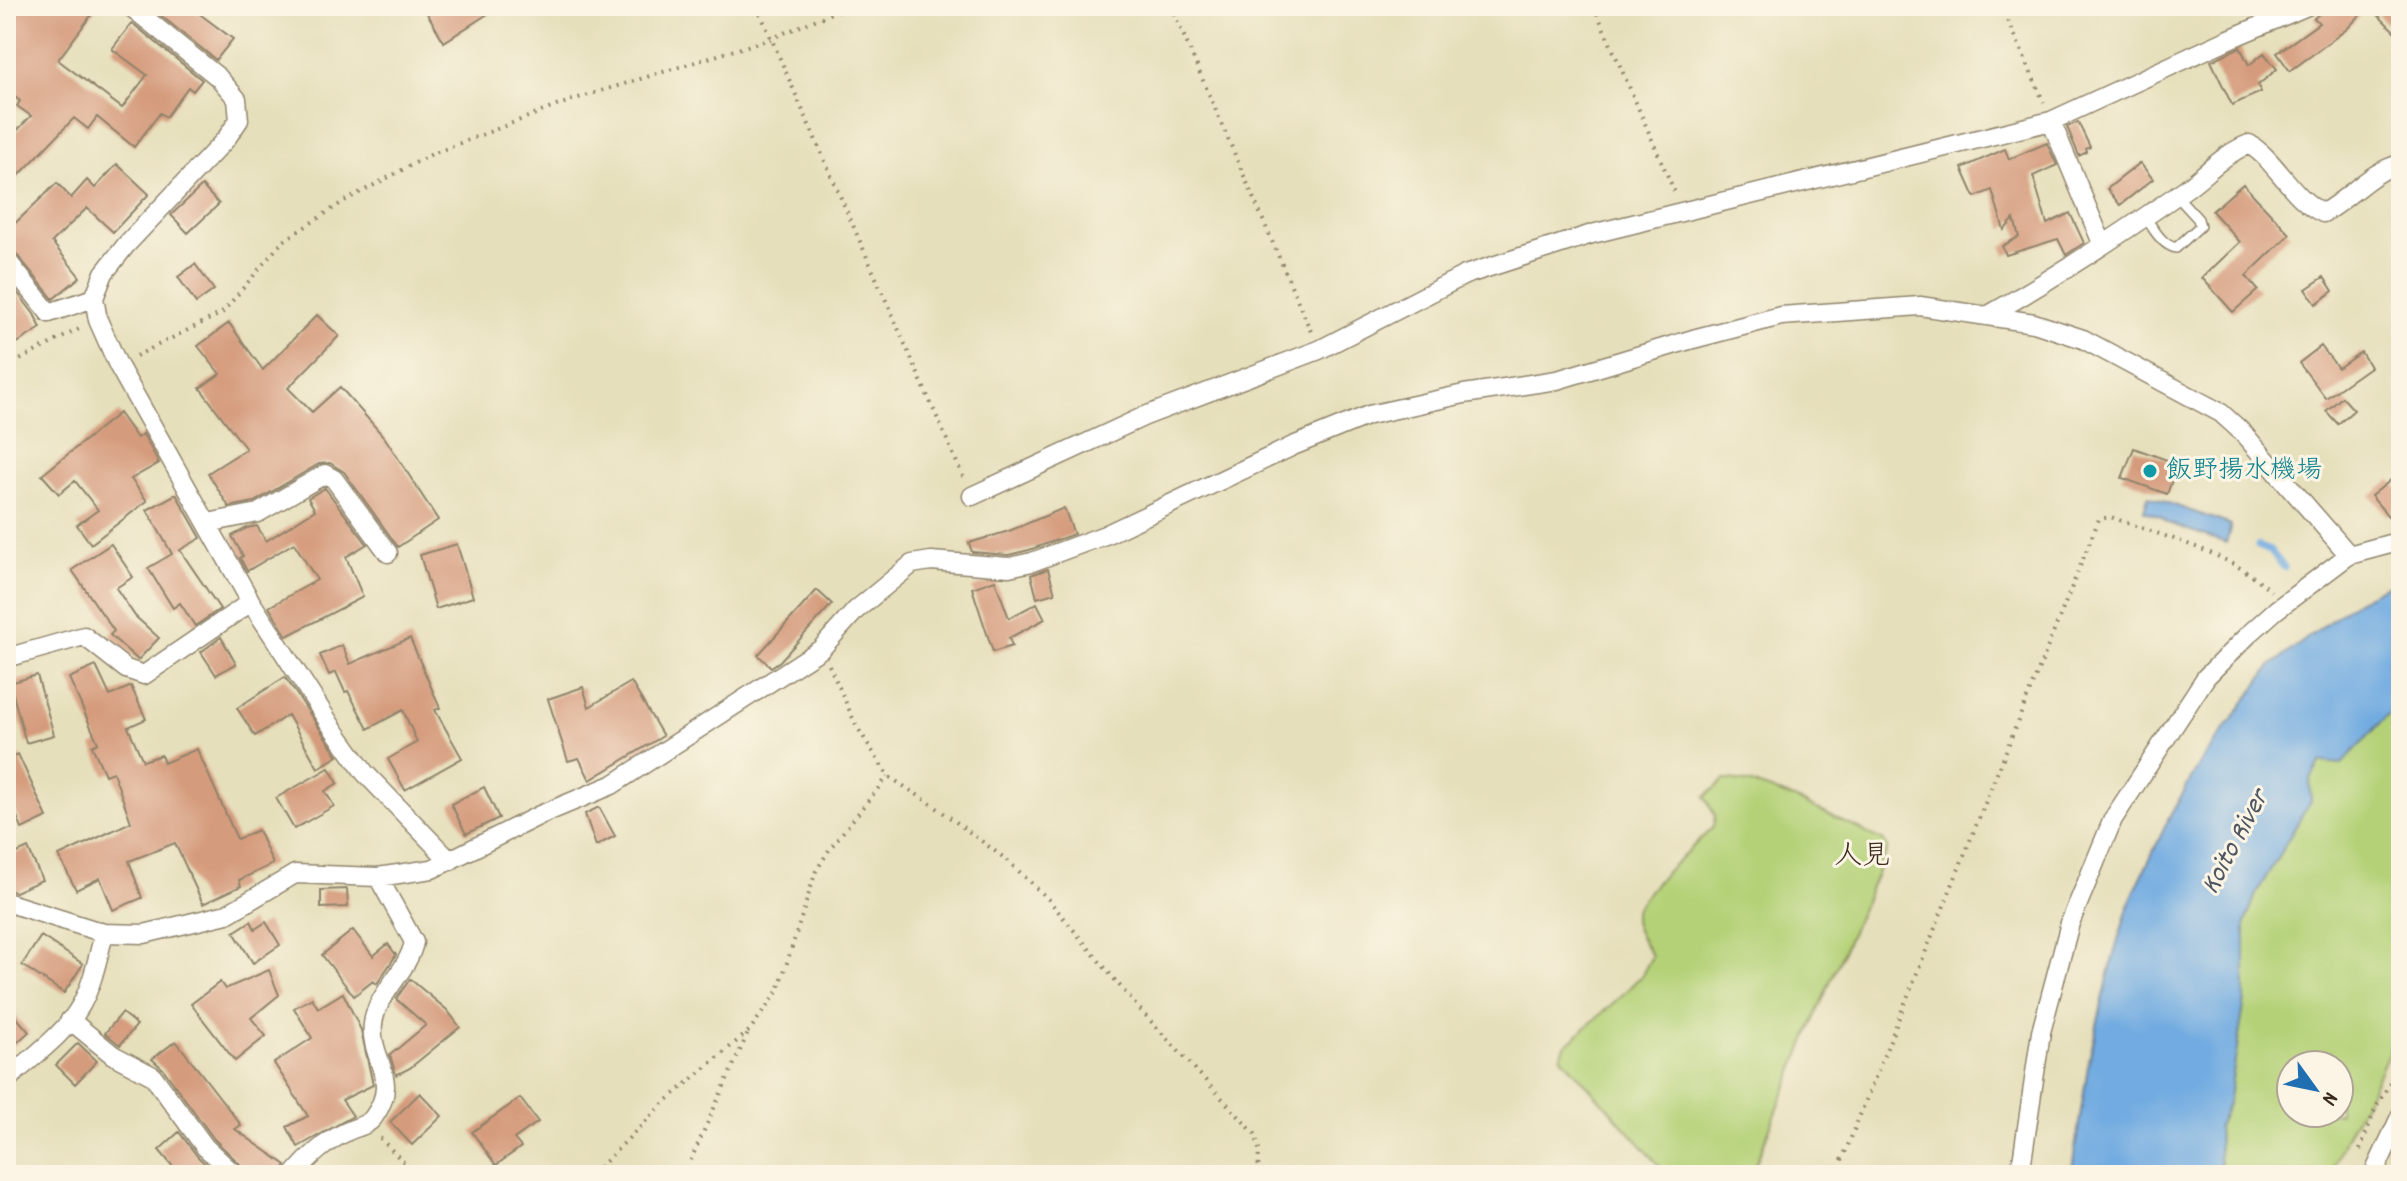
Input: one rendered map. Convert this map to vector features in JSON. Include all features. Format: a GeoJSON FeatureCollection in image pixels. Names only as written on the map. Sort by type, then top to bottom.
{"type":"FeatureCollection","features":[{"type":"Feature","properties":{"kind":"street"},"geometry":{"type":"LineString","coordinates":[[130,6],[219,78],[237,99],[239,120],[226,139],[126,245],[104,273],[94,298],[98,320],[118,365],[251,602],[365,773],[450,861]]}},
{"type":"Feature","properties":{"kind":"street"},"geometry":{"type":"LineString","coordinates":[[972,496],[1145,416],[1319,350],[1465,275],[1592,234],[2051,121],[2307,6]]}},
{"type":"Feature","properties":{"kind":"street"},"geometry":{"type":"LineString","coordinates":[[2051,121],[2102,243]]}},
{"type":"Feature","properties":{"kind":"street"},"geometry":{"type":"LineString","coordinates":[[1987,316],[2176,195],[2231,151],[2249,144],[2265,154],[2310,207],[2323,213],[2361,185],[2392,166],[2401,164]]}},
{"type":"Feature","properties":{"kind":"street"},"geometry":{"type":"LineString","coordinates":[[6,259],[49,313],[94,298]]}},
{"type":"Feature","properties":{"kind":"street"},"geometry":{"type":"LineString","coordinates":[[6,902],[104,933],[144,934],[227,914],[295,874],[378,877],[432,869],[540,815],[612,785],[821,649],[856,610],[912,564],[931,561],[1009,567],[1032,562],[1105,535],[1293,446],[1369,415],[1464,394],[1557,380],[1781,316],[1920,306],[2034,323],[2083,339],[2221,413],[2242,432],[2349,555]]}},
{"type":"Feature","properties":{"kind":"street"},"geometry":{"type":"LineString","coordinates":[[208,523],[258,513],[325,474],[334,479],[388,553]]}},
{"type":"Feature","properties":{"kind":"street"},"geometry":{"type":"LineString","coordinates":[[2020,1175],[2041,1032],[2070,923],[2113,819],[2206,677],[2248,635],[2349,555],[2401,541]]}},
{"type":"Feature","properties":{"kind":"street"},"geometry":{"type":"LineString","coordinates":[[6,658],[84,636],[126,669],[144,675],[251,602]]}},
{"type":"Feature","properties":{"kind":"street"},"geometry":{"type":"LineString","coordinates":[[294,1175],[318,1149],[345,1132],[370,1122],[382,1103],[386,1079],[372,1029],[374,1013],[411,958],[414,942],[378,877]]}},
{"type":"Feature","properties":{"kind":"street"},"geometry":{"type":"LineString","coordinates":[[6,1081],[58,1035],[81,1004],[104,933]]}},
{"type":"Feature","properties":{"kind":"street"},"geometry":{"type":"LineString","coordinates":[[70,1020],[113,1055],[153,1076],[205,1147],[235,1175]]}},
{"type":"Feature","properties":{"kind":"street"},"geometry":{"type":"LineString","coordinates":[[2373,1175],[2401,1115]]}},
{"type":"Feature","properties":{"kind":"lane"},"geometry":{"type":"LineString","coordinates":[[2144,216],[2160,238],[2176,248],[2200,226],[2198,219],[2176,195]]}},
{"type":"Feature","properties":{"kind":"path"},"geometry":{"type":"LineString","coordinates":[[757,6],[972,496]]}},
{"type":"Feature","properties":{"kind":"path"},"geometry":{"type":"LineString","coordinates":[[118,365],[222,313],[282,242],[346,200],[432,154],[572,100],[770,39],[848,6]]}},
{"type":"Feature","properties":{"kind":"path"},"geometry":{"type":"LineString","coordinates":[[1171,6],[1319,350]]}},
{"type":"Feature","properties":{"kind":"path"},"geometry":{"type":"LineString","coordinates":[[1594,6],[1683,211]]}},
{"type":"Feature","properties":{"kind":"path"},"geometry":{"type":"LineString","coordinates":[[2002,6],[2051,121]]}},
{"type":"Feature","properties":{"kind":"path"},"geometry":{"type":"LineString","coordinates":[[6,367],[98,320]]}},
{"type":"Feature","properties":{"kind":"path"},"geometry":{"type":"LineString","coordinates":[[1836,1175],[2099,519],[2111,517],[2225,559],[2254,575],[2283,605]]}},
{"type":"Feature","properties":{"kind":"path"},"geometry":{"type":"LineString","coordinates":[[821,649],[856,725],[888,776],[1007,860],[1048,899],[1134,1003],[1255,1134],[1259,1148],[1258,1175]]}},
{"type":"Feature","properties":{"kind":"path"},"geometry":{"type":"LineString","coordinates":[[684,1175],[749,1031],[778,991],[816,871],[831,847],[888,776]]}},
{"type":"Feature","properties":{"kind":"path"},"geometry":{"type":"LineString","coordinates":[[586,1175],[599,1168],[665,1102],[749,1031]]}},
{"type":"Feature","properties":{"kind":"path"},"geometry":{"type":"LineString","coordinates":[[2356,1162],[2375,1109],[2401,1063]]}},
{"type":"Feature","properties":{"kind":"path"},"geometry":{"type":"LineString","coordinates":[[370,1122],[380,1138],[416,1175]]}},
{"type":"Feature","properties":{"kind":"green space"},"geometry":{"type":"Polygon","coordinates":[[[2401,705],[2401,1024],[2355,1120],[2355,1049],[2275,1049],[2275,1129],[2350,1129],[2331,1175],[2220,1175],[2218,1126],[2228,1104],[2245,999],[2245,923],[2256,894],[2311,800],[2310,779],[2321,762],[2401,705]]]}},
{"type":"Feature","properties":{"kind":"green space"},"geometry":{"type":"Polygon","coordinates":[[[1724,780],[1782,794],[1884,841],[1888,848],[1751,1175],[1668,1175],[1561,1056],[1565,1046],[1642,975],[1652,956],[1636,926],[1634,916],[1637,907],[1655,884],[1713,827],[1715,816],[1705,797],[1724,780]]]}},
{"type":"Feature","properties":{"kind":"water"},"geometry":{"type":"Polygon","coordinates":[[[2148,496],[2231,525],[2226,543],[2168,523],[2144,511],[2148,496]]]}},
{"type":"Feature","properties":{"kind":"water","name":"Koito River"},"geometry":{"type":"Polygon","coordinates":[[[2401,583],[2401,705],[2342,764],[2321,762],[2310,780],[2311,800],[2256,894],[2245,923],[2245,999],[2228,1104],[2218,1126],[2220,1175],[2071,1175],[2089,1060],[2113,957],[2130,901],[2170,816],[2201,762],[2272,665],[2356,601],[2386,586],[2401,583]]]}},
{"type":"Feature","properties":{"kind":"building"},"geometry":{"type":"Polygon","coordinates":[[[6,6],[98,6],[58,60],[122,108],[147,75],[112,49],[132,23],[202,80],[193,91],[188,87],[166,117],[160,113],[134,147],[97,117],[88,129],[74,118],[6,189],[6,142],[31,116],[17,106],[20,101],[6,90],[6,6]]]}},
{"type":"Feature","properties":{"kind":"building"},"geometry":{"type":"Polygon","coordinates":[[[149,6],[189,6],[233,39],[216,60],[149,6]]]}},
{"type":"Feature","properties":{"kind":"building"},"geometry":{"type":"Polygon","coordinates":[[[423,6],[500,6],[444,42],[423,6]]]}},
{"type":"Feature","properties":{"kind":"building"},"geometry":{"type":"Polygon","coordinates":[[[2329,6],[2369,6],[2347,29],[2290,71],[2277,53],[2319,23],[2314,18],[2329,6]]]}},
{"type":"Feature","properties":{"kind":"building"},"geometry":{"type":"Polygon","coordinates":[[[2387,6],[2401,6],[2401,38],[2378,15],[2387,6]]]}},
{"type":"Feature","properties":{"kind":"building"},"geometry":{"type":"Polygon","coordinates":[[[2240,47],[2249,65],[2264,53],[2277,69],[2258,85],[2261,92],[2232,105],[2211,61],[2240,47]]]}},
{"type":"Feature","properties":{"kind":"building"},"geometry":{"type":"Polygon","coordinates":[[[2078,122],[2090,147],[2079,156],[2067,127],[2078,122]]]}},
{"type":"Feature","properties":{"kind":"building"},"geometry":{"type":"Polygon","coordinates":[[[2047,143],[2057,165],[2033,176],[2047,224],[2070,213],[2084,243],[2066,255],[2058,239],[2006,255],[2002,246],[2019,237],[2014,219],[2004,230],[1992,190],[1975,197],[1962,168],[2005,149],[2009,159],[2047,143]]]}},
{"type":"Feature","properties":{"kind":"building"},"geometry":{"type":"Polygon","coordinates":[[[2140,163],[2153,179],[2120,205],[2107,189],[2140,163]]]}},
{"type":"Feature","properties":{"kind":"building"},"geometry":{"type":"Polygon","coordinates":[[[117,164],[149,194],[113,232],[87,208],[52,242],[80,277],[53,299],[15,252],[6,247],[6,232],[57,183],[71,198],[87,180],[95,188],[117,164]]]}},
{"type":"Feature","properties":{"kind":"building"},"geometry":{"type":"Polygon","coordinates":[[[2243,184],[2290,234],[2246,276],[2258,290],[2233,312],[2202,278],[2240,242],[2212,211],[2243,184]]]}},
{"type":"Feature","properties":{"kind":"building"},"geometry":{"type":"Polygon","coordinates":[[[202,186],[219,204],[188,233],[171,215],[202,186]]]}},
{"type":"Feature","properties":{"kind":"building"},"geometry":{"type":"Polygon","coordinates":[[[195,264],[214,290],[196,303],[178,277],[195,264]]]}},
{"type":"Feature","properties":{"kind":"building"},"geometry":{"type":"Polygon","coordinates":[[[2324,277],[2333,291],[2316,304],[2306,289],[2324,277]]]}},
{"type":"Feature","properties":{"kind":"building"},"geometry":{"type":"Polygon","coordinates":[[[6,278],[41,328],[6,350],[6,278]]]}},
{"type":"Feature","properties":{"kind":"building"},"geometry":{"type":"Polygon","coordinates":[[[317,315],[339,336],[288,388],[312,412],[340,387],[385,438],[438,520],[398,547],[344,472],[330,463],[319,464],[254,502],[229,507],[208,473],[246,449],[200,388],[220,374],[198,346],[229,323],[263,370],[317,315]]]}},
{"type":"Feature","properties":{"kind":"building"},"geometry":{"type":"Polygon","coordinates":[[[2321,346],[2338,368],[2361,352],[2370,367],[2326,398],[2299,363],[2321,346]]]}},
{"type":"Feature","properties":{"kind":"building"},"geometry":{"type":"Polygon","coordinates":[[[2342,397],[2354,410],[2338,424],[2326,411],[2342,397]]]}},
{"type":"Feature","properties":{"kind":"building"},"geometry":{"type":"Polygon","coordinates":[[[119,413],[137,438],[143,434],[159,463],[131,479],[147,501],[91,544],[77,525],[98,510],[75,481],[59,494],[42,475],[119,413]]]}},
{"type":"Feature","properties":{"kind":"building","name":"飯野揚水機場"},"geometry":{"type":"Polygon","coordinates":[[[2134,448],[2178,464],[2167,494],[2122,478],[2134,448]]]}},
{"type":"Feature","properties":{"kind":"building"},"geometry":{"type":"Polygon","coordinates":[[[2391,480],[2401,492],[2401,505],[2388,516],[2371,496],[2391,480]]]}},
{"type":"Feature","properties":{"kind":"building"},"geometry":{"type":"Polygon","coordinates":[[[325,488],[367,544],[346,557],[363,597],[287,636],[269,607],[317,580],[294,543],[247,571],[232,536],[257,526],[266,541],[315,510],[308,498],[325,488]]]}},
{"type":"Feature","properties":{"kind":"building"},"geometry":{"type":"Polygon","coordinates":[[[176,494],[201,538],[180,550],[220,609],[195,626],[180,603],[173,608],[148,568],[172,554],[147,510],[176,494]]]}},
{"type":"Feature","properties":{"kind":"building"},"geometry":{"type":"Polygon","coordinates":[[[1064,508],[1074,534],[1008,555],[972,552],[969,543],[1009,531],[1064,508]]]}},
{"type":"Feature","properties":{"kind":"building"},"geometry":{"type":"Polygon","coordinates":[[[111,544],[133,577],[116,588],[135,616],[159,638],[138,660],[110,635],[114,631],[72,570],[111,544]]]}},
{"type":"Feature","properties":{"kind":"building"},"geometry":{"type":"Polygon","coordinates":[[[457,544],[473,597],[436,609],[420,555],[457,544]]]}},
{"type":"Feature","properties":{"kind":"building"},"geometry":{"type":"Polygon","coordinates":[[[1048,569],[1055,593],[1037,598],[1031,575],[1048,569]]]}},
{"type":"Feature","properties":{"kind":"building"},"geometry":{"type":"Polygon","coordinates":[[[995,580],[1009,618],[1037,603],[1045,619],[1009,638],[1012,646],[993,652],[972,588],[995,580]]]}},
{"type":"Feature","properties":{"kind":"building"},"geometry":{"type":"Polygon","coordinates":[[[817,590],[832,604],[771,667],[758,655],[817,590]]]}},
{"type":"Feature","properties":{"kind":"building"},"geometry":{"type":"Polygon","coordinates":[[[221,637],[236,664],[216,675],[201,652],[221,637]]]}},
{"type":"Feature","properties":{"kind":"building"},"geometry":{"type":"Polygon","coordinates":[[[410,638],[440,708],[435,710],[462,758],[405,790],[388,759],[417,742],[403,710],[368,729],[336,672],[329,675],[320,655],[342,645],[350,664],[410,638]]]}},
{"type":"Feature","properties":{"kind":"building"},"geometry":{"type":"Polygon","coordinates":[[[96,666],[110,696],[131,686],[146,719],[128,727],[143,761],[161,755],[164,763],[197,749],[237,839],[258,830],[273,864],[239,880],[241,886],[203,904],[175,843],[129,861],[142,898],[113,910],[100,878],[76,890],[59,856],[131,822],[113,772],[105,775],[92,746],[98,743],[69,678],[96,666]]]}},
{"type":"Feature","properties":{"kind":"building"},"geometry":{"type":"Polygon","coordinates":[[[37,675],[54,735],[26,743],[10,683],[37,675]]]}},
{"type":"Feature","properties":{"kind":"building"},"geometry":{"type":"Polygon","coordinates":[[[285,677],[338,756],[318,768],[288,715],[255,736],[237,708],[285,677]]]}},
{"type":"Feature","properties":{"kind":"building"},"geometry":{"type":"Polygon","coordinates":[[[631,682],[663,736],[590,780],[579,758],[568,761],[548,699],[583,687],[589,707],[631,682]]]}},
{"type":"Feature","properties":{"kind":"building"},"geometry":{"type":"Polygon","coordinates":[[[18,754],[47,817],[22,829],[14,809],[6,812],[6,760],[18,754]]]}},
{"type":"Feature","properties":{"kind":"building"},"geometry":{"type":"Polygon","coordinates":[[[329,768],[338,783],[325,791],[334,806],[294,829],[276,798],[329,768]]]}},
{"type":"Feature","properties":{"kind":"building"},"geometry":{"type":"Polygon","coordinates":[[[484,787],[499,818],[466,834],[451,804],[484,787]]]}},
{"type":"Feature","properties":{"kind":"building"},"geometry":{"type":"Polygon","coordinates":[[[599,807],[615,836],[596,846],[585,814],[599,807]]]}},
{"type":"Feature","properties":{"kind":"building"},"geometry":{"type":"Polygon","coordinates":[[[28,848],[42,880],[15,892],[6,890],[6,858],[28,848]]]}},
{"type":"Feature","properties":{"kind":"building"},"geometry":{"type":"Polygon","coordinates":[[[347,889],[348,907],[321,908],[321,890],[347,889]]]}},
{"type":"Feature","properties":{"kind":"building"},"geometry":{"type":"Polygon","coordinates":[[[251,921],[255,929],[266,922],[280,945],[253,963],[234,932],[251,921]]]}},
{"type":"Feature","properties":{"kind":"building"},"geometry":{"type":"Polygon","coordinates":[[[353,930],[373,956],[388,944],[396,955],[377,984],[373,981],[354,996],[322,955],[353,930]]]}},
{"type":"Feature","properties":{"kind":"building"},"geometry":{"type":"Polygon","coordinates":[[[41,936],[83,964],[64,993],[22,965],[41,936]]]}},
{"type":"Feature","properties":{"kind":"building"},"geometry":{"type":"Polygon","coordinates":[[[269,970],[279,995],[251,1018],[266,1036],[235,1061],[191,1004],[220,982],[225,989],[269,970]]]}},
{"type":"Feature","properties":{"kind":"building"},"geometry":{"type":"Polygon","coordinates":[[[410,979],[447,1010],[460,1027],[410,1068],[396,1075],[390,1055],[426,1025],[396,999],[410,979]]]}},
{"type":"Feature","properties":{"kind":"building"},"geometry":{"type":"Polygon","coordinates":[[[343,993],[361,1030],[373,1085],[342,1100],[353,1116],[298,1147],[287,1127],[308,1116],[274,1063],[312,1038],[294,1008],[312,998],[318,1008],[343,993]]]}},
{"type":"Feature","properties":{"kind":"building"},"geometry":{"type":"Polygon","coordinates":[[[6,1005],[29,1032],[6,1052],[6,1005]]]}},
{"type":"Feature","properties":{"kind":"building"},"geometry":{"type":"Polygon","coordinates":[[[122,1013],[137,1025],[120,1045],[105,1033],[122,1013]]]}},
{"type":"Feature","properties":{"kind":"building"},"geometry":{"type":"Polygon","coordinates":[[[176,1041],[241,1125],[235,1129],[286,1165],[279,1175],[254,1175],[245,1169],[214,1139],[163,1069],[152,1059],[176,1041]]]}},
{"type":"Feature","properties":{"kind":"building"},"geometry":{"type":"Polygon","coordinates":[[[78,1043],[97,1061],[75,1084],[56,1065],[78,1043]]]}},
{"type":"Feature","properties":{"kind":"building"},"geometry":{"type":"Polygon","coordinates":[[[420,1093],[442,1116],[412,1145],[390,1122],[420,1093]]]}},
{"type":"Feature","properties":{"kind":"building"},"geometry":{"type":"Polygon","coordinates":[[[520,1098],[538,1122],[514,1139],[521,1147],[496,1165],[472,1132],[520,1098]]]}},
{"type":"Feature","properties":{"kind":"building"},"geometry":{"type":"Polygon","coordinates":[[[179,1132],[197,1156],[217,1175],[180,1175],[159,1150],[179,1132]]]}},
{"type":"Feature","properties":{"kind":"waterway"},"geometry":{"type":"LineString","coordinates":[[2258,546],[2270,551],[2284,567]]}},
{"type":"Feature","properties":{"kind":"place","name":"飯野揚水機場"},"geometry":{"type":"Point","coordinates":[2150,471]}},
{"type":"Feature","properties":{"kind":"district","name":"人見"},"geometry":{"type":"Point","coordinates":[1862,858]}}]}
